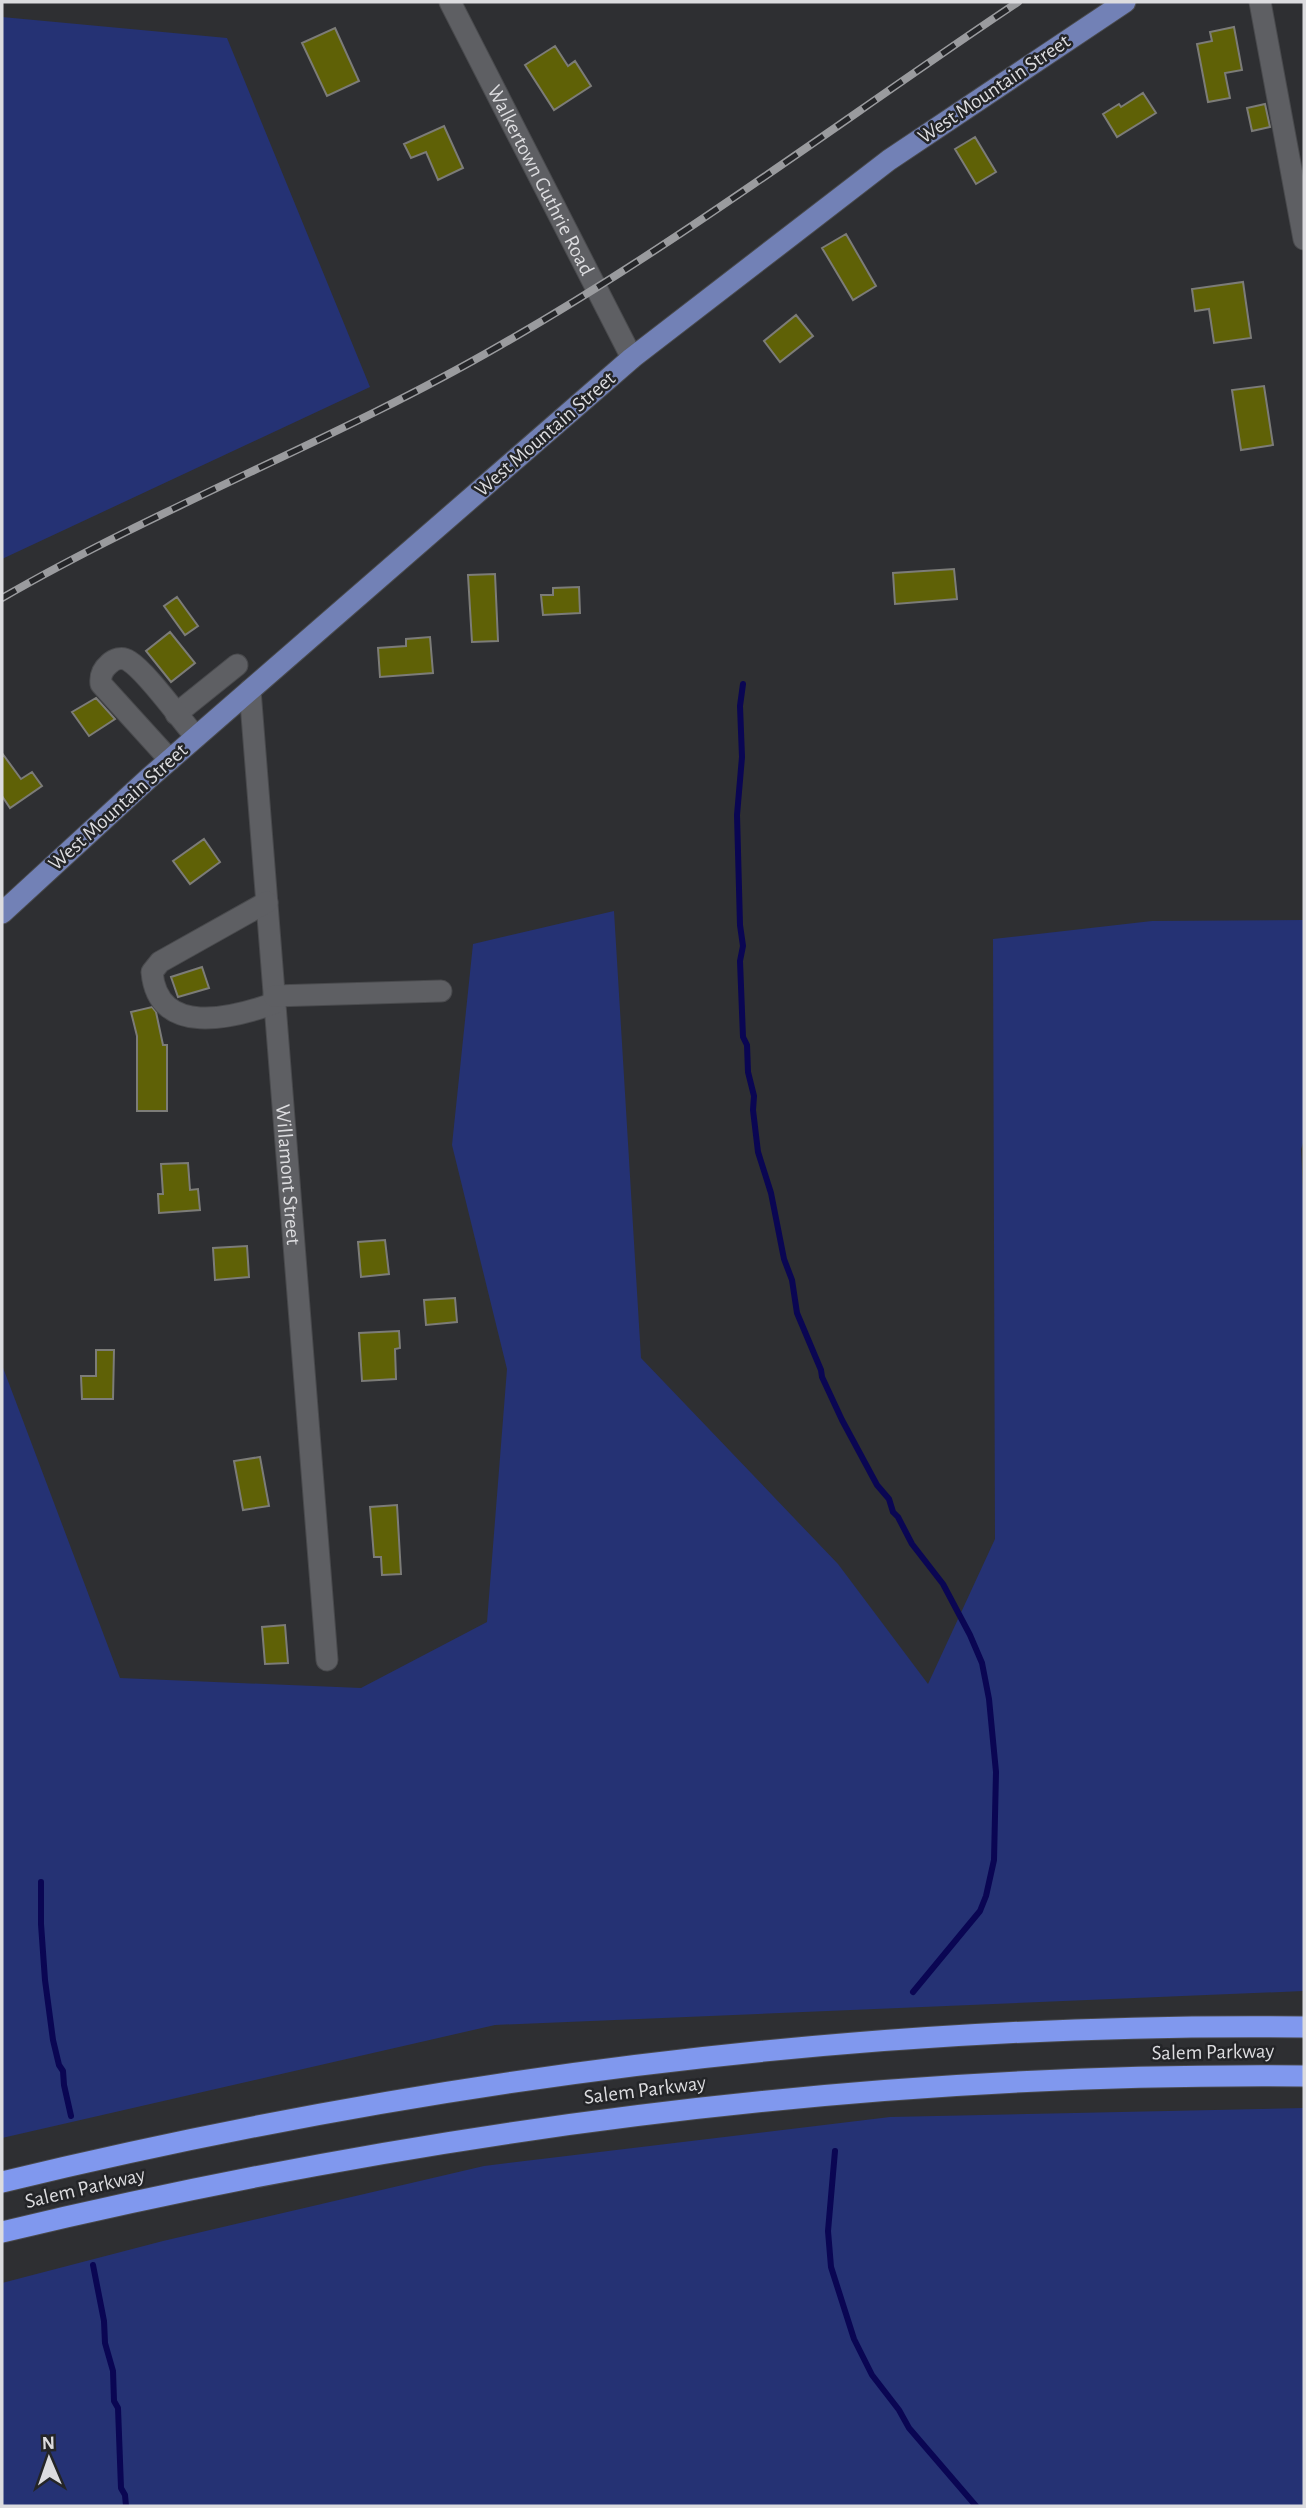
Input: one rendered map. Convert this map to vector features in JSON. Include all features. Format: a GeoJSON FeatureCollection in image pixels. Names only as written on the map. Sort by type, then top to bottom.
{"type":"FeatureCollection","features":[{"type":"Feature","properties":{"kind":"highway","name":"Salem Parkway"},"geometry":{"type":"LineString","coordinates":[[2,2182],[298,2118],[500,2084],[622,2067],[840,2044],[949,2037],[1140,2028],[1304,2027]]}},
{"type":"Feature","properties":{"kind":"highway","name":"Salem Parkway"},"geometry":{"type":"LineString","coordinates":[[2,2232],[307,2166],[521,2130],[628,2116],[790,2098],[952,2086],[1169,2077],[1304,2076]]}},
{"type":"Feature","properties":{"kind":"main road","name":"West Mountain Street"},"geometry":{"type":"LineString","coordinates":[[2,913],[196,737],[632,358],[889,160],[1125,2]]}},
{"type":"Feature","properties":{"kind":"street","name":"Walkertown Guthrie Road"},"geometry":{"type":"LineString","coordinates":[[450,2],[632,358]]}},
{"type":"Feature","properties":{"kind":"street"},"geometry":{"type":"LineString","coordinates":[[1261,2],[1304,239]]}},
{"type":"Feature","properties":{"kind":"street"},"geometry":{"type":"LineString","coordinates":[[170,760],[101,684],[102,671],[114,660],[127,659],[196,737]]}},
{"type":"Feature","properties":{"kind":"street"},"geometry":{"type":"LineString","coordinates":[[176,714],[237,665]]}},
{"type":"Feature","properties":{"kind":"street","name":"Willamont Street"},"geometry":{"type":"LineString","coordinates":[[250,690],[327,1660]]}},
{"type":"Feature","properties":{"kind":"street"},"geometry":{"type":"LineString","coordinates":[[267,902],[160,962],[152,972],[157,992],[166,1004],[178,1013],[192,1018],[234,1016],[274,1000],[441,990]]}},
{"type":"Feature","properties":{"kind":"shaded area"},"geometry":{"type":"Polygon","coordinates":[[[2,17],[227,38],[370,387],[2,559],[2,17]]]}},
{"type":"Feature","properties":{"kind":"shaded area"},"geometry":{"type":"Polygon","coordinates":[[[614,911],[641,1358],[838,1564],[928,1684],[995,1539],[993,939],[1152,921],[1304,920],[1304,1140],[1301,1149],[1304,1211],[1304,1991],[495,2025],[2,2138],[2,1365],[120,1678],[361,1688],[487,1622],[507,1369],[452,1145],[473,944],[614,911]]]}},
{"type":"Feature","properties":{"kind":"shaded area"},"geometry":{"type":"Polygon","coordinates":[[[1304,2108],[1304,2506],[2,2506],[2,2283],[163,2241],[484,2166],[890,2117],[1304,2108]]]}},
{"type":"Feature","properties":{"kind":"building"},"geometry":{"type":"Polygon","coordinates":[[[1234,27],[1242,70],[1225,73],[1230,98],[1208,102],[1197,44],[1212,41],[1210,32],[1234,27]]]}},
{"type":"Feature","properties":{"kind":"building"},"geometry":{"type":"Polygon","coordinates":[[[335,28],[359,81],[327,96],[302,43],[335,28]]]}},
{"type":"Feature","properties":{"kind":"building"},"geometry":{"type":"Polygon","coordinates":[[[555,46],[568,66],[575,61],[591,86],[554,110],[525,65],[555,46]]]}},
{"type":"Feature","properties":{"kind":"building"},"geometry":{"type":"Polygon","coordinates":[[[1143,93],[1156,113],[1117,137],[1103,114],[1119,104],[1121,107],[1143,93]]]}},
{"type":"Feature","properties":{"kind":"building"},"geometry":{"type":"Polygon","coordinates":[[[1265,104],[1270,127],[1252,131],[1247,108],[1265,104]]]}},
{"type":"Feature","properties":{"kind":"building"},"geometry":{"type":"Polygon","coordinates":[[[444,126],[463,168],[438,180],[426,152],[411,158],[404,144],[444,126]]]}},
{"type":"Feature","properties":{"kind":"building"},"geometry":{"type":"Polygon","coordinates":[[[975,137],[996,172],[976,184],[955,149],[975,137]]]}},
{"type":"Feature","properties":{"kind":"building"},"geometry":{"type":"Polygon","coordinates":[[[846,234],[876,286],[853,300],[822,248],[846,234]]]}},
{"type":"Feature","properties":{"kind":"building"},"geometry":{"type":"Polygon","coordinates":[[[1243,282],[1251,338],[1214,343],[1209,309],[1195,311],[1192,289],[1243,282]]]}},
{"type":"Feature","properties":{"kind":"building"},"geometry":{"type":"Polygon","coordinates":[[[796,315],[813,336],[780,362],[764,341],[796,315]]]}},
{"type":"Feature","properties":{"kind":"building"},"geometry":{"type":"Polygon","coordinates":[[[1264,386],[1273,445],[1241,450],[1232,390],[1264,386]]]}},
{"type":"Feature","properties":{"kind":"building"},"geometry":{"type":"Polygon","coordinates":[[[954,569],[957,599],[895,604],[893,573],[954,569]]]}},
{"type":"Feature","properties":{"kind":"building"},"geometry":{"type":"Polygon","coordinates":[[[495,574],[498,641],[472,642],[468,575],[495,574]]]}},
{"type":"Feature","properties":{"kind":"building"},"geometry":{"type":"Polygon","coordinates":[[[579,587],[580,613],[543,615],[541,595],[553,595],[553,588],[579,587]]]}},
{"type":"Feature","properties":{"kind":"building"},"geometry":{"type":"Polygon","coordinates":[[[177,597],[198,626],[185,635],[164,606],[177,597]]]}},
{"type":"Feature","properties":{"kind":"building"},"geometry":{"type":"Polygon","coordinates":[[[170,632],[195,663],[171,682],[146,651],[170,632]]]}},
{"type":"Feature","properties":{"kind":"building"},"geometry":{"type":"Polygon","coordinates":[[[430,637],[433,673],[380,677],[378,648],[406,646],[406,639],[430,637]]]}},
{"type":"Feature","properties":{"kind":"building"},"geometry":{"type":"Polygon","coordinates":[[[96,698],[115,719],[89,736],[72,712],[96,698]]]}},
{"type":"Feature","properties":{"kind":"building"},"geometry":{"type":"Polygon","coordinates":[[[2,753],[21,779],[32,772],[42,786],[10,808],[2,796],[2,753]]]}},
{"type":"Feature","properties":{"kind":"building"},"geometry":{"type":"Polygon","coordinates":[[[204,839],[220,862],[190,884],[173,861],[204,839]]]}},
{"type":"Feature","properties":{"kind":"building"},"geometry":{"type":"Polygon","coordinates":[[[202,967],[209,988],[178,997],[171,977],[202,967]]]}},
{"type":"Feature","properties":{"kind":"building"},"geometry":{"type":"Polygon","coordinates":[[[152,1007],[156,1012],[163,1045],[167,1045],[167,1111],[137,1111],[137,1036],[131,1012],[152,1007]]]}},
{"type":"Feature","properties":{"kind":"building"},"geometry":{"type":"Polygon","coordinates":[[[188,1163],[190,1190],[198,1189],[200,1210],[159,1213],[158,1194],[163,1194],[161,1164],[188,1163]]]}},
{"type":"Feature","properties":{"kind":"building"},"geometry":{"type":"Polygon","coordinates":[[[385,1240],[389,1274],[361,1277],[358,1242],[385,1240]]]}},
{"type":"Feature","properties":{"kind":"building"},"geometry":{"type":"Polygon","coordinates":[[[247,1246],[249,1277],[215,1280],[213,1248],[247,1246]]]}},
{"type":"Feature","properties":{"kind":"building"},"geometry":{"type":"Polygon","coordinates":[[[455,1298],[457,1322],[426,1325],[424,1300],[455,1298]]]}},
{"type":"Feature","properties":{"kind":"building"},"geometry":{"type":"Polygon","coordinates":[[[399,1331],[400,1348],[395,1349],[396,1379],[362,1381],[359,1333],[399,1331]]]}},
{"type":"Feature","properties":{"kind":"building"},"geometry":{"type":"Polygon","coordinates":[[[96,1350],[114,1350],[113,1399],[82,1399],[81,1376],[96,1376],[96,1350]]]}},
{"type":"Feature","properties":{"kind":"building"},"geometry":{"type":"Polygon","coordinates":[[[260,1457],[269,1506],[243,1510],[234,1461],[260,1457]]]}},
{"type":"Feature","properties":{"kind":"building"},"geometry":{"type":"Polygon","coordinates":[[[397,1505],[401,1574],[382,1575],[381,1557],[374,1557],[370,1507],[397,1505]]]}},
{"type":"Feature","properties":{"kind":"building"},"geometry":{"type":"Polygon","coordinates":[[[285,1625],[288,1663],[265,1664],[262,1627],[285,1625]]]}},
{"type":"Feature","properties":{"kind":"waterway"},"geometry":{"type":"LineString","coordinates":[[743,684],[740,706],[742,757],[737,815],[743,946],[740,961],[743,1037],[747,1045],[748,1072],[754,1096],[758,1152],[771,1193],[784,1259],[792,1280],[797,1313],[842,1420],[912,1544],[943,1584],[970,1635],[982,1663],[989,1699],[996,1772],[994,1860],[986,1896],[980,1911],[913,1992]]}},
{"type":"Feature","properties":{"kind":"waterway"},"geometry":{"type":"LineString","coordinates":[[41,1882],[45,1980],[53,2040],[63,2071],[71,2116]]}},
{"type":"Feature","properties":{"kind":"waterway"},"geometry":{"type":"LineString","coordinates":[[835,2151],[828,2231],[831,2267],[854,2339],[872,2375],[899,2410],[909,2428],[976,2506]]}},
{"type":"Feature","properties":{"kind":"waterway"},"geometry":{"type":"LineString","coordinates":[[93,2265],[104,2321],[105,2343],[113,2371],[114,2401],[118,2408],[121,2488],[126,2506]]}},
{"type":"Feature","properties":{"kind":"railway"},"geometry":{"type":"LineString","coordinates":[[2,598],[125,532],[376,412],[499,346],[697,222],[1018,2]]}}]}
